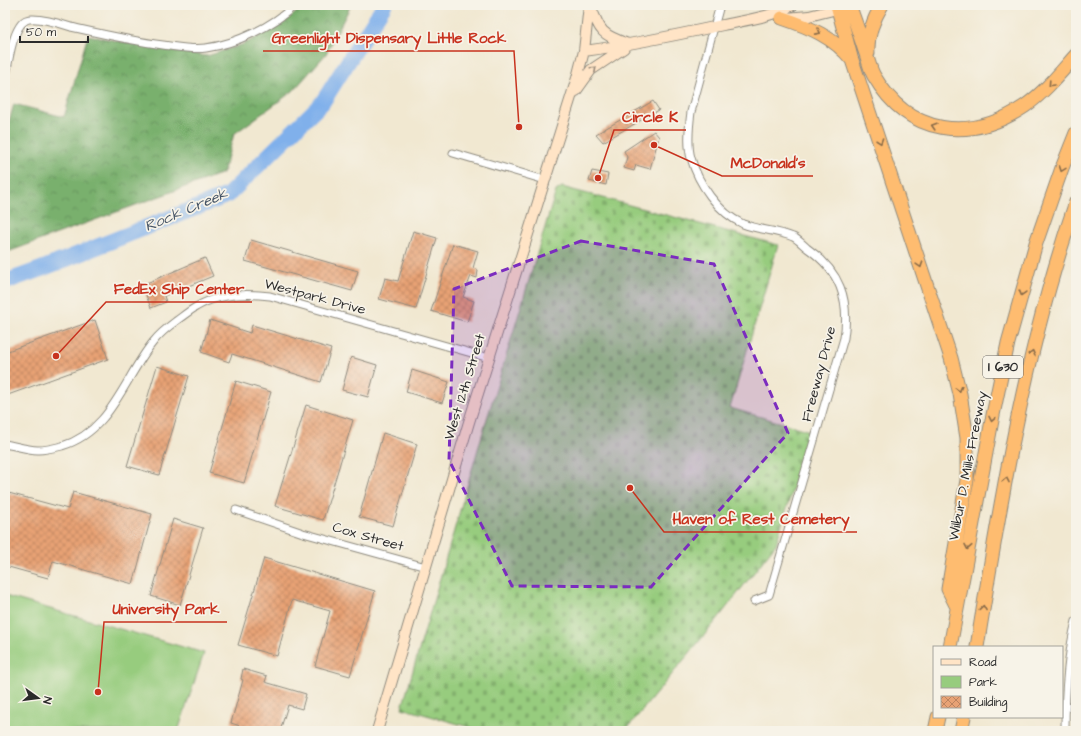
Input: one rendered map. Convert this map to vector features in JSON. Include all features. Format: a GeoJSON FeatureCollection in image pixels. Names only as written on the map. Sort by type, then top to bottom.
{"type":"FeatureCollection","features":[{"type":"Feature","properties":{"kind":"highway"},"geometry":{"type":"LineString","coordinates":[[870,65],[868,40],[874,21],[882,5]]}},
{"type":"Feature","properties":{"kind":"highway"},"geometry":{"type":"LineString","coordinates":[[845,6],[874,75],[881,87],[900,109],[936,127],[947,129],[968,129],[988,125],[1006,117],[1025,106],[1044,92],[1076,55]]}},
{"type":"Feature","properties":{"kind":"highway"},"geometry":{"type":"LineString","coordinates":[[845,6],[852,60],[944,337],[960,394],[967,438],[967,480],[948,589],[957,607]]}},
{"type":"Feature","properties":{"kind":"highway"},"geometry":{"type":"LineString","coordinates":[[776,16],[806,26],[829,38],[847,53],[852,60]]}},
{"type":"Feature","properties":{"kind":"highway","name":"Wilbur D. Mills Freeway"},"geometry":{"type":"LineString","coordinates":[[950,646],[1008,343],[1036,243],[1076,133]]}},
{"type":"Feature","properties":{"kind":"highway","name":"I 630"},"geometry":{"type":"LineString","coordinates":[[977,646],[997,525],[1022,393],[1040,317],[1076,202]]}},
{"type":"Feature","properties":{"kind":"highway"},"geometry":{"type":"LineString","coordinates":[[1055,268],[1076,225]]}},
{"type":"Feature","properties":{"kind":"highway"},"geometry":{"type":"LineString","coordinates":[[935,731],[938,718]]}},
{"type":"Feature","properties":{"kind":"highway"},"geometry":{"type":"LineString","coordinates":[[961,731],[964,718]]}},
{"type":"Feature","properties":{"kind":"main road"},"geometry":{"type":"LineString","coordinates":[[589,5],[598,26],[604,33],[611,38],[630,45]]}},
{"type":"Feature","properties":{"kind":"main road","name":"West 12th Street"},"geometry":{"type":"LineString","coordinates":[[377,731],[489,358],[570,100],[584,51],[589,5]]}},
{"type":"Feature","properties":{"kind":"main road"},"geometry":{"type":"LineString","coordinates":[[776,16],[793,5]]}},
{"type":"Feature","properties":{"kind":"main road"},"geometry":{"type":"LineString","coordinates":[[584,51],[630,45],[713,27],[776,16],[809,16],[845,6]]}},
{"type":"Feature","properties":{"kind":"main road"},"geometry":{"type":"LineString","coordinates":[[570,100],[591,70],[605,59],[630,45]]}},
{"type":"Feature","properties":{"kind":"street"},"geometry":{"type":"LineString","coordinates":[[5,81],[12,46],[18,28],[28,19],[62,24],[143,42],[188,48],[205,48],[217,46],[237,39],[262,28],[279,18],[295,5]]}},
{"type":"Feature","properties":{"kind":"street"},"geometry":{"type":"LineString","coordinates":[[713,27],[720,5]]}},
{"type":"Feature","properties":{"kind":"street","name":"Freeway Drive"},"geometry":{"type":"LineString","coordinates":[[713,27],[691,112],[691,158],[696,170],[711,196],[732,218],[744,224],[794,237],[817,255],[827,265],[837,280],[844,298],[846,310],[847,324],[844,338],[769,595],[754,601]]}},
{"type":"Feature","properties":{"kind":"street"},"geometry":{"type":"LineString","coordinates":[[453,153],[544,180]]}},
{"type":"Feature","properties":{"kind":"street","name":"Westpark Drive"},"geometry":{"type":"LineString","coordinates":[[5,444],[29,449],[45,449],[69,443],[88,433],[104,418],[146,352],[162,332],[197,306],[232,296],[257,294],[270,296],[489,358]]}},
{"type":"Feature","properties":{"kind":"street","name":"Cox Street"},"geometry":{"type":"LineString","coordinates":[[236,510],[303,533],[426,568]]}},
{"type":"Feature","properties":{"kind":"street"},"geometry":{"type":"LineString","coordinates":[[1065,731],[1066,677],[1076,621]]}},
{"type":"Feature","properties":{"kind":"highlighted area"},"geometry":{"type":"Polygon","coordinates":[[[581,241],[714,264],[788,433],[651,587],[512,586],[449,460],[454,289],[581,241]]]}},
{"type":"Feature","properties":{"kind":"green space"},"geometry":{"type":"Polygon","coordinates":[[[305,5],[351,5],[326,54],[293,91],[234,134],[223,173],[5,253],[5,135],[14,104],[64,117],[88,35],[147,47],[207,56],[244,44],[281,25],[305,5]]]}},
{"type":"Feature","properties":{"kind":"green space"},"geometry":{"type":"Polygon","coordinates":[[[562,187],[778,245],[730,408],[810,431],[776,544],[716,621],[625,731],[483,731],[402,708],[556,191],[562,187]]]}},
{"type":"Feature","properties":{"kind":"green space"},"geometry":{"type":"Polygon","coordinates":[[[5,596],[204,653],[178,731],[5,731],[5,596]]]}},
{"type":"Feature","properties":{"kind":"building"},"geometry":{"type":"Polygon","coordinates":[[[653,101],[659,110],[603,142],[596,134],[653,101]]]}},
{"type":"Feature","properties":{"kind":"building"},"geometry":{"type":"Polygon","coordinates":[[[654,131],[659,137],[650,169],[636,165],[634,171],[624,168],[627,157],[624,151],[654,131]]]}},
{"type":"Feature","properties":{"kind":"building"},"geometry":{"type":"Polygon","coordinates":[[[592,171],[608,174],[606,185],[589,181],[592,171]]]}},
{"type":"Feature","properties":{"kind":"building"},"geometry":{"type":"Polygon","coordinates":[[[413,231],[437,238],[416,309],[379,299],[385,278],[398,281],[413,231]]]}},
{"type":"Feature","properties":{"kind":"building"},"geometry":{"type":"Polygon","coordinates":[[[251,240],[358,271],[352,291],[245,261],[251,240]]]}},
{"type":"Feature","properties":{"kind":"building"},"geometry":{"type":"Polygon","coordinates":[[[453,244],[478,251],[473,268],[478,270],[477,278],[471,276],[463,297],[474,301],[467,322],[431,311],[453,244]]]}},
{"type":"Feature","properties":{"kind":"building"},"geometry":{"type":"Polygon","coordinates":[[[205,258],[213,276],[164,296],[166,302],[151,308],[142,285],[205,258]]]}},
{"type":"Feature","properties":{"kind":"building"},"geometry":{"type":"Polygon","coordinates":[[[95,320],[108,359],[5,396],[5,352],[95,320]]]}},
{"type":"Feature","properties":{"kind":"building"},"geometry":{"type":"Polygon","coordinates":[[[210,320],[250,333],[252,325],[331,349],[321,382],[232,354],[229,362],[201,352],[210,320]]]}},
{"type":"Feature","properties":{"kind":"building"},"geometry":{"type":"Polygon","coordinates":[[[351,357],[377,365],[368,397],[342,390],[351,357]]]}},
{"type":"Feature","properties":{"kind":"building"},"geometry":{"type":"Polygon","coordinates":[[[157,366],[189,376],[159,475],[127,466],[157,366]]]}},
{"type":"Feature","properties":{"kind":"building"},"geometry":{"type":"Polygon","coordinates":[[[412,370],[449,382],[442,403],[406,392],[412,370]]]}},
{"type":"Feature","properties":{"kind":"building"},"geometry":{"type":"Polygon","coordinates":[[[236,381],[271,392],[244,483],[209,473],[236,381]]]}},
{"type":"Feature","properties":{"kind":"building"},"geometry":{"type":"Polygon","coordinates":[[[306,405],[353,420],[323,520],[275,506],[306,405]]]}},
{"type":"Feature","properties":{"kind":"building"},"geometry":{"type":"Polygon","coordinates":[[[383,433],[417,444],[393,526],[359,517],[383,433]]]}},
{"type":"Feature","properties":{"kind":"building"},"geometry":{"type":"Polygon","coordinates":[[[5,492],[68,509],[73,492],[152,514],[133,584],[53,561],[48,578],[5,566],[5,492]]]}},
{"type":"Feature","properties":{"kind":"building"},"geometry":{"type":"Polygon","coordinates":[[[173,519],[203,528],[180,605],[151,596],[173,519]]]}},
{"type":"Feature","properties":{"kind":"building"},"geometry":{"type":"Polygon","coordinates":[[[264,558],[375,591],[350,676],[315,666],[330,611],[292,600],[277,656],[238,645],[264,558]]]}},
{"type":"Feature","properties":{"kind":"building"},"geometry":{"type":"Polygon","coordinates":[[[243,669],[267,676],[265,682],[306,694],[302,709],[288,705],[280,731],[238,731],[240,726],[231,723],[243,680],[241,679],[243,669]]]}},
{"type":"Feature","properties":{"kind":"waterway","name":"Rock Creek"},"geometry":{"type":"LineString","coordinates":[[5,282],[228,195],[322,103],[384,5]]}},
{"type":"Feature","properties":{"kind":"place","name":"Greenlight Dispensary Little Rock"},"geometry":{"type":"Point","coordinates":[519,127]}},
{"type":"Feature","properties":{"kind":"place","name":"McDonald's"},"geometry":{"type":"Point","coordinates":[654,145]}},
{"type":"Feature","properties":{"kind":"place","name":"Circle K"},"geometry":{"type":"Point","coordinates":[598,178]}},
{"type":"Feature","properties":{"kind":"place","name":"FedEx Ship Center"},"geometry":{"type":"Point","coordinates":[56,356]}},
{"type":"Feature","properties":{"kind":"place","name":"Haven of Rest Cemetery"},"geometry":{"type":"Point","coordinates":[630,488]}},
{"type":"Feature","properties":{"kind":"place","name":"University Park"},"geometry":{"type":"Point","coordinates":[98,692]}}]}
